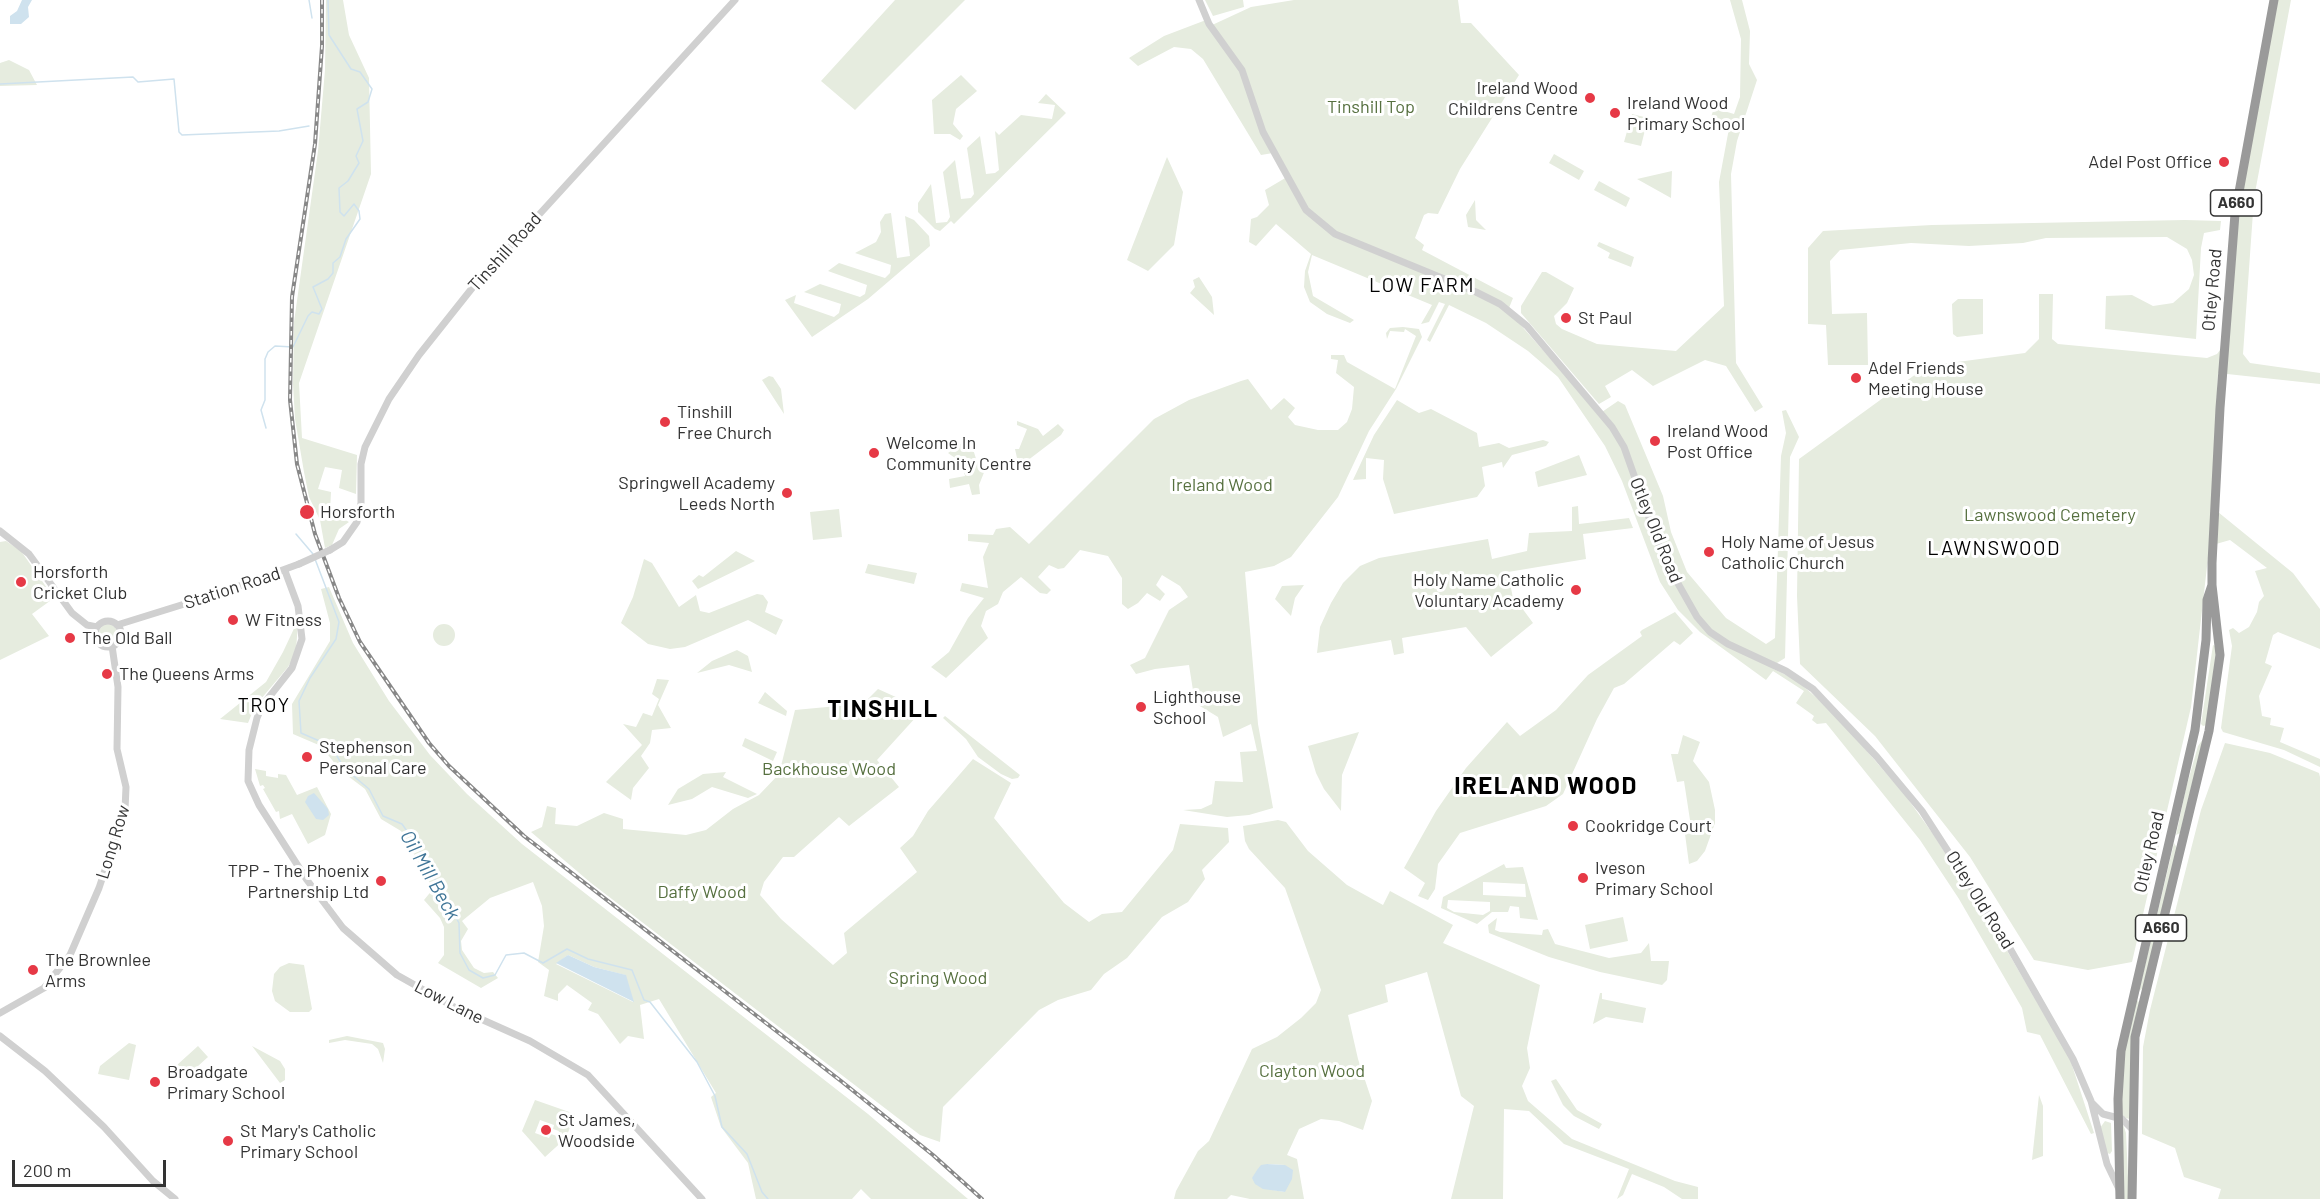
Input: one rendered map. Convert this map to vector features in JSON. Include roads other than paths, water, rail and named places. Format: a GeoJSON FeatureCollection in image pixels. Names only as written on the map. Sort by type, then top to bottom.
{"type":"FeatureCollection","features":[{"type":"Feature","properties":{"kind":"highway","name":"Otley Road"},"geometry":{"type":"LineString","coordinates":[[2132,1199],[2135,1037],[2209,731],[2216,691],[2220,636],[2212,585],[2220,408],[2235,214],[2274,0]]}},
{"type":"Feature","properties":{"kind":"highway","name":"Otley Road"},"geometry":{"type":"LineString","coordinates":[[2119,1194],[2114,1117],[2121,1051],[2195,730],[2206,640],[2207,600],[2212,585]]}},
{"type":"Feature","properties":{"kind":"highway"},"geometry":{"type":"LineString","coordinates":[[2133,995],[2144,997]]}},
{"type":"Feature","properties":{"kind":"street","name":"Tinshill Road"},"geometry":{"type":"LineString","coordinates":[[343,542],[352,532],[359,513],[361,464],[365,447],[389,399],[419,355],[472,287],[735,0]]}},
{"type":"Feature","properties":{"kind":"street","name":"Otley Old Road"},"geometry":{"type":"LineString","coordinates":[[1198,0],[1209,24],[1242,70],[1254,111],[1300,202],[1316,220],[1335,234],[1461,285],[1500,304],[1527,326],[1600,410],[1624,447],[1663,557],[1697,617],[1710,632],[1728,644],[1793,675],[1813,689],[1900,783],[1941,839],[2004,938],[2062,1037],[2091,1101],[2099,1112],[2114,1117],[2132,1128]]}},
{"type":"Feature","properties":{"kind":"street"},"geometry":{"type":"LineString","coordinates":[[0,531],[29,554],[72,613],[87,625],[97,627],[106,621],[117,625],[120,639],[112,646],[98,642],[97,627]]}},
{"type":"Feature","properties":{"kind":"street","name":"Station Road"},"geometry":{"type":"LineString","coordinates":[[117,625],[285,571],[343,542]]}},
{"type":"Feature","properties":{"kind":"street","name":"Low Lane"},"geometry":{"type":"LineString","coordinates":[[285,571],[301,619],[300,647],[292,668],[260,712],[252,734],[248,761],[250,786],[280,840],[334,919],[384,966],[414,985],[530,1041],[588,1075],[702,1199]]}},
{"type":"Feature","properties":{"kind":"street","name":"Long Row"},"geometry":{"type":"LineString","coordinates":[[0,1013],[44,988],[70,955],[99,888],[127,804],[126,787],[117,749],[118,687],[112,646]]}},
{"type":"Feature","properties":{"kind":"street"},"geometry":{"type":"LineString","coordinates":[[0,1036],[68,1092],[104,1127],[153,1181],[175,1199]]}},
{"type":"Feature","properties":{"kind":"street","name":"Otley Old Road"},"geometry":{"type":"LineString","coordinates":[[2091,1101],[2107,1164],[2119,1194]]}},
{"type":"Feature","properties":{"kind":"street"},"geometry":{"type":"LineString","coordinates":[[2097,1128],[2100,1120],[2114,1117]]}},
{"type":"Feature","properties":{"kind":"water"},"geometry":{"type":"Polygon","coordinates":[[[22,0],[32,0],[28,7],[29,17],[21,24],[10,24],[10,16],[17,11],[22,0]]]}},
{"type":"Feature","properties":{"kind":"water"},"geometry":{"type":"Polygon","coordinates":[[[314,793],[328,809],[329,815],[323,820],[316,819],[305,802],[308,796],[314,793]]]}},
{"type":"Feature","properties":{"kind":"water"},"geometry":{"type":"Polygon","coordinates":[[[568,955],[594,967],[626,975],[634,1002],[556,963],[568,955]]]}},
{"type":"Feature","properties":{"kind":"water"},"geometry":{"type":"Polygon","coordinates":[[[1261,1165],[1285,1165],[1293,1170],[1292,1179],[1285,1192],[1263,1189],[1255,1184],[1252,1178],[1261,1165]]]}},
{"type":"Feature","properties":{"kind":"waterway"},"geometry":{"type":"LineString","coordinates":[[309,0],[312,18]]}},
{"type":"Feature","properties":{"kind":"waterway"},"geometry":{"type":"LineString","coordinates":[[266,428],[261,410],[265,400],[265,359],[268,352],[275,346],[293,347],[308,316],[312,312],[319,314],[322,309],[313,287],[328,279],[333,273],[333,263],[340,257],[346,239],[360,219],[359,211],[354,204],[344,216],[340,212],[339,188],[348,181],[359,163],[356,156],[363,141],[357,109],[368,102],[372,89],[360,72],[351,69],[329,35],[328,0]]}},
{"type":"Feature","properties":{"kind":"waterway"},"geometry":{"type":"LineString","coordinates":[[0,84],[133,77],[138,82],[174,79],[179,132],[182,135],[279,131],[309,126]]}},
{"type":"Feature","properties":{"kind":"waterway","name":"Oil Mill Beck"},"geometry":{"type":"LineString","coordinates":[[296,534],[313,554]]}},
{"type":"Feature","properties":{"kind":"waterway","name":"Oil Mill Beck"},"geometry":{"type":"LineString","coordinates":[[315,559],[339,622],[336,639],[310,678],[299,701],[301,733],[331,746],[344,768],[369,789],[383,816],[402,824],[416,844],[459,923],[460,953],[469,970],[483,978],[495,975],[506,955],[524,953],[543,963],[567,949],[588,959],[632,970],[644,1000],[650,1002],[697,1062],[715,1096],[722,1127],[747,1154],[762,1192],[768,1199]]}},
{"type":"Feature","properties":{"kind":"railway"},"geometry":{"type":"LineString","coordinates":[[322,0],[322,46],[315,144],[292,297],[290,400],[297,464],[315,534],[339,598],[360,642],[429,743],[449,766],[524,836],[841,1081],[933,1155],[982,1199]]}},
{"type":"Feature","properties":{"kind":"place","name":"Ireland Wood Childrens Centre"},"geometry":{"type":"Point","coordinates":[1590,98]}},
{"type":"Feature","properties":{"kind":"place","name":"Ireland Wood Primary School"},"geometry":{"type":"Point","coordinates":[1615,113]}},
{"type":"Feature","properties":{"kind":"place","name":"Adel Post Office"},"geometry":{"type":"Point","coordinates":[2224,162]}},
{"type":"Feature","properties":{"kind":"place","name":"St Paul"},"geometry":{"type":"Point","coordinates":[1566,318]}},
{"type":"Feature","properties":{"kind":"place","name":"Adel Friends Meeting House"},"geometry":{"type":"Point","coordinates":[1856,378]}},
{"type":"Feature","properties":{"kind":"place","name":"Tinshill Free Church"},"geometry":{"type":"Point","coordinates":[665,422]}},
{"type":"Feature","properties":{"kind":"place","name":"Ireland Wood Post Office"},"geometry":{"type":"Point","coordinates":[1655,441]}},
{"type":"Feature","properties":{"kind":"place","name":"Welcome In Community Centre"},"geometry":{"type":"Point","coordinates":[874,453]}},
{"type":"Feature","properties":{"kind":"place","name":"Springwell Academy Leeds North"},"geometry":{"type":"Point","coordinates":[787,493]}},
{"type":"Feature","properties":{"kind":"place","name":"Horsforth"},"geometry":{"type":"Point","coordinates":[307,512]}},
{"type":"Feature","properties":{"kind":"place","name":"Holy Name of Jesus Catholic Church"},"geometry":{"type":"Point","coordinates":[1709,552]}},
{"type":"Feature","properties":{"kind":"place","name":"Horsforth Cricket Club"},"geometry":{"type":"Point","coordinates":[21,582]}},
{"type":"Feature","properties":{"kind":"place","name":"Holy Name Catholic Voluntary Academy"},"geometry":{"type":"Point","coordinates":[1576,590]}},
{"type":"Feature","properties":{"kind":"place","name":"W Fitness"},"geometry":{"type":"Point","coordinates":[233,620]}},
{"type":"Feature","properties":{"kind":"place","name":"The Old Ball"},"geometry":{"type":"Point","coordinates":[70,638]}},
{"type":"Feature","properties":{"kind":"place","name":"The Queens Arms"},"geometry":{"type":"Point","coordinates":[107,674]}},
{"type":"Feature","properties":{"kind":"place","name":"Lighthouse School"},"geometry":{"type":"Point","coordinates":[1141,707]}},
{"type":"Feature","properties":{"kind":"place","name":"Stephenson Personal Care"},"geometry":{"type":"Point","coordinates":[307,757]}},
{"type":"Feature","properties":{"kind":"place","name":"Cookridge Court"},"geometry":{"type":"Point","coordinates":[1573,826]}},
{"type":"Feature","properties":{"kind":"place","name":"Iveson Primary School"},"geometry":{"type":"Point","coordinates":[1583,878]}},
{"type":"Feature","properties":{"kind":"place","name":"TPP - The Phoenix Partnership Ltd"},"geometry":{"type":"Point","coordinates":[381,881]}},
{"type":"Feature","properties":{"kind":"place","name":"The Brownlee Arms"},"geometry":{"type":"Point","coordinates":[33,970]}},
{"type":"Feature","properties":{"kind":"place","name":"Broadgate Primary School"},"geometry":{"type":"Point","coordinates":[155,1082]}},
{"type":"Feature","properties":{"kind":"place","name":"St James, Woodside"},"geometry":{"type":"Point","coordinates":[546,1130]}},
{"type":"Feature","properties":{"kind":"place","name":"St Mary's Catholic Primary School"},"geometry":{"type":"Point","coordinates":[228,1141]}},
{"type":"Feature","properties":{"kind":"district","name":"LOW FARM"},"geometry":{"type":"Point","coordinates":[1422,285]}},
{"type":"Feature","properties":{"kind":"district","name":"LAWNSWOOD"},"geometry":{"type":"Point","coordinates":[1994,548]}},
{"type":"Feature","properties":{"kind":"district","name":"TROY"},"geometry":{"type":"Point","coordinates":[264,705]}},
{"type":"Feature","properties":{"kind":"district","name":"TINSHILL"},"geometry":{"type":"Point","coordinates":[883,709]}},
{"type":"Feature","properties":{"kind":"district","name":"IRELAND WOOD"},"geometry":{"type":"Point","coordinates":[1546,786]}},
{"type":"Feature","properties":{"kind":"park label","name":"Tinshill Top"},"geometry":{"type":"Point","coordinates":[1371,107]}},
{"type":"Feature","properties":{"kind":"park label","name":"Ireland Wood"},"geometry":{"type":"Point","coordinates":[1222,485]}},
{"type":"Feature","properties":{"kind":"park label","name":"Lawnswood Cemetery"},"geometry":{"type":"Point","coordinates":[2050,515]}},
{"type":"Feature","properties":{"kind":"park label","name":"Backhouse Wood"},"geometry":{"type":"Point","coordinates":[829,769]}},
{"type":"Feature","properties":{"kind":"park label","name":"Daffy Wood"},"geometry":{"type":"Point","coordinates":[702,892]}},
{"type":"Feature","properties":{"kind":"park label","name":"Spring Wood"},"geometry":{"type":"Point","coordinates":[938,978]}},
{"type":"Feature","properties":{"kind":"park label","name":"Clayton Wood"},"geometry":{"type":"Point","coordinates":[1312,1071]}}]}
